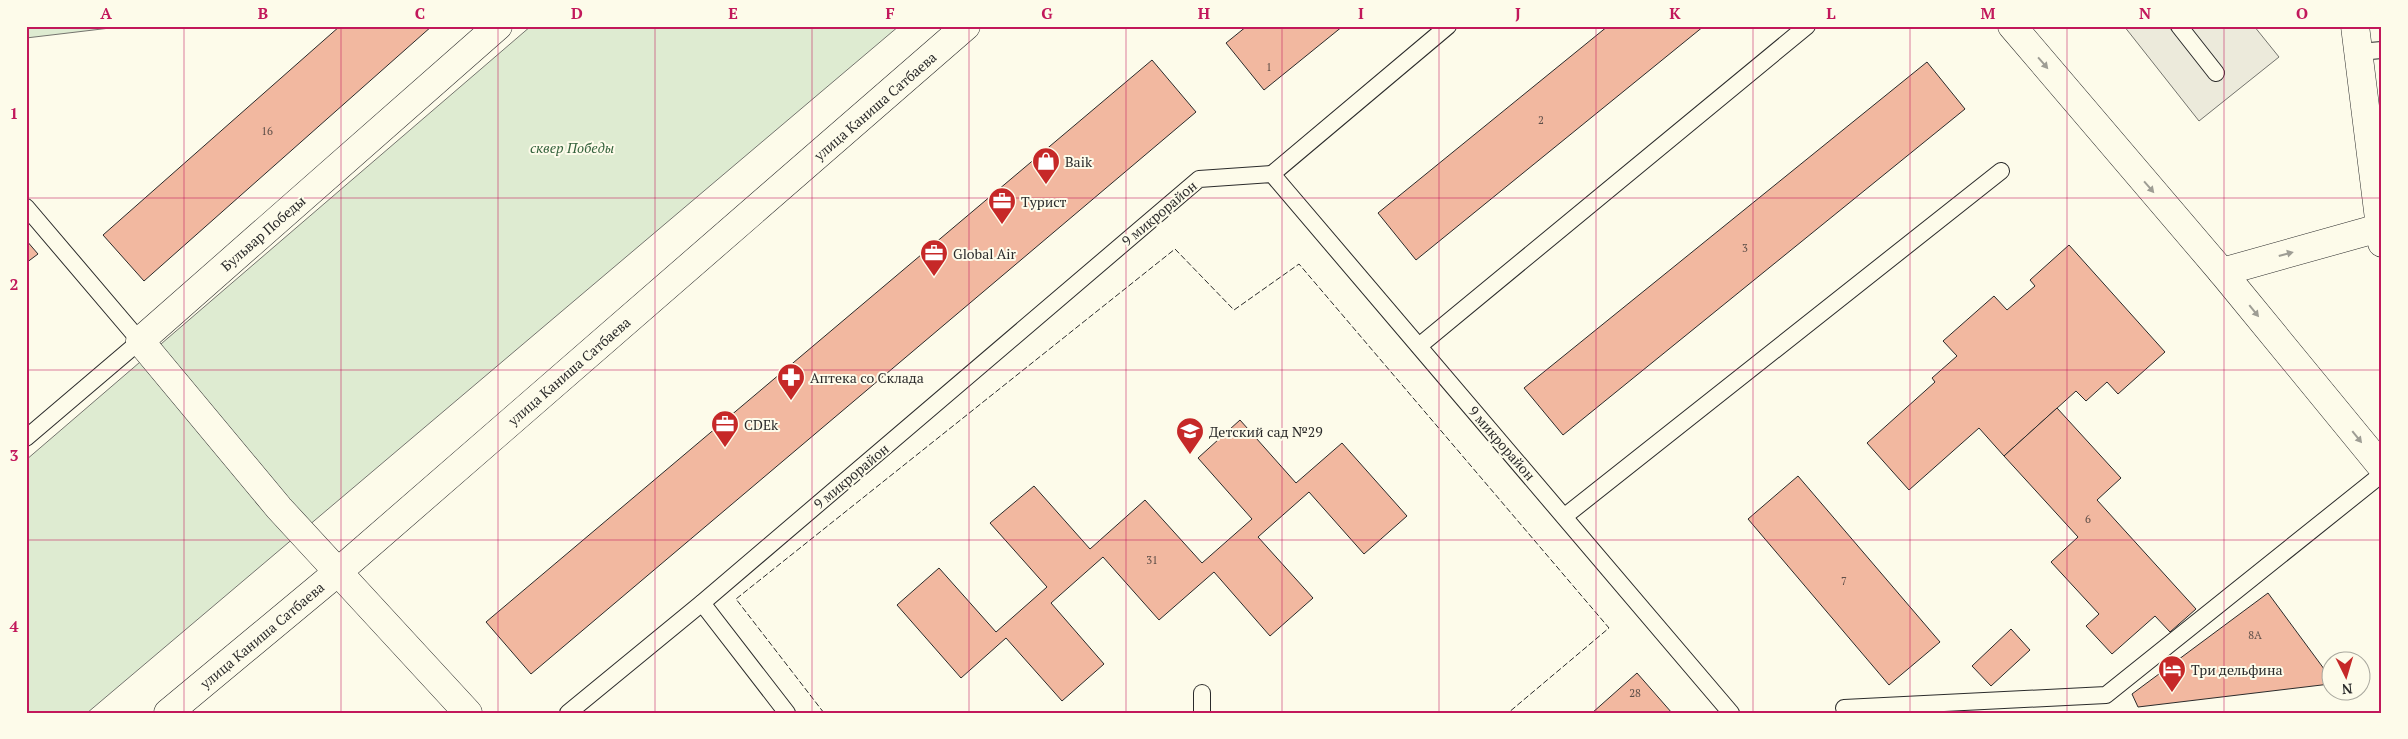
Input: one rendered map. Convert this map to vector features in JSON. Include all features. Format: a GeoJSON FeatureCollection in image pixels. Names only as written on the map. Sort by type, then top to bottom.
{"type":"FeatureCollection","features":[{"type":"Feature","properties":{"kind":"street","name":"Бульвар Победы"},"geometry":{"type":"LineString","coordinates":[[140,341],[498,26]]}},
{"type":"Feature","properties":{"kind":"street","name":"улица Каниша Сатбаева"},"geometry":{"type":"LineString","coordinates":[[168,713],[339,571],[966,26]]}},
{"type":"Feature","properties":{"kind":"street"},"geometry":{"type":"LineString","coordinates":[[2012,26],[2222,272],[2382,467]]}},
{"type":"Feature","properties":{"kind":"street"},"geometry":{"type":"LineString","coordinates":[[2222,272],[2380,235],[2365,43]]}},
{"type":"Feature","properties":{"kind":"street"},"geometry":{"type":"LineString","coordinates":[[140,341],[279,508],[468,713]]}},
{"type":"Feature","properties":{"kind":"lane"},"geometry":{"type":"LineString","coordinates":[[1272,174],[1448,26]]}},
{"type":"Feature","properties":{"kind":"lane"},"geometry":{"type":"LineString","coordinates":[[1419,346],[1807,26]]}},
{"type":"Feature","properties":{"kind":"lane"},"geometry":{"type":"LineString","coordinates":[[2179,26],[2216,73]]}},
{"type":"Feature","properties":{"kind":"lane"},"geometry":{"type":"LineString","coordinates":[[1565,516],[2001,171]]}},
{"type":"Feature","properties":{"kind":"lane","name":"9 микрорайон"},"geometry":{"type":"LineString","coordinates":[[568,713],[702,603],[1199,179],[1272,174],[1731,713]]}},
{"type":"Feature","properties":{"kind":"lane"},"geometry":{"type":"LineString","coordinates":[[26,207],[140,341]]}},
{"type":"Feature","properties":{"kind":"lane","name":"Бульвар Победы"},"geometry":{"type":"LineString","coordinates":[[26,438],[140,341]]}},
{"type":"Feature","properties":{"kind":"lane"},"geometry":{"type":"LineString","coordinates":[[1844,708],[2106,695],[2382,474]]}},
{"type":"Feature","properties":{"kind":"lane"},"geometry":{"type":"LineString","coordinates":[[702,603],[787,713]]}},
{"type":"Feature","properties":{"kind":"lane"},"geometry":{"type":"LineString","coordinates":[[1202,693],[1202,713]]}},
{"type":"Feature","properties":{"kind":"green space"},"geometry":{"type":"Polygon","coordinates":[[[26,26],[127,26],[26,38],[26,26]]]}},
{"type":"Feature","properties":{"kind":"green space","name":"сквер Победы"},"geometry":{"type":"Polygon","coordinates":[[[531,26],[899,26],[87,713],[26,713],[26,460],[531,26]]]}},
{"type":"Feature","properties":{"kind":"shaded area"},"geometry":{"type":"Polygon","coordinates":[[[2124,26],[2254,26],[2279,57],[2199,121],[2124,26]]]}},
{"type":"Feature","properties":{"kind":"building"},"geometry":{"type":"Polygon","coordinates":[[[340,26],[432,26],[144,281],[103,235],[340,26]]]}},
{"type":"Feature","properties":{"kind":"building"},"geometry":{"type":"Polygon","coordinates":[[[1247,26],[1343,26],[1264,90],[1226,43],[1247,26]]]}},
{"type":"Feature","properties":{"kind":"building"},"geometry":{"type":"Polygon","coordinates":[[[1608,26],[1704,26],[1416,260],[1378,213],[1608,26]]]}},
{"type":"Feature","properties":{"kind":"building"},"geometry":{"type":"Polygon","coordinates":[[[1152,60],[1196,112],[531,674],[486,622],[1152,60]]]}},
{"type":"Feature","properties":{"kind":"building"},"geometry":{"type":"Polygon","coordinates":[[[1927,62],[1965,109],[1563,435],[1524,388],[1927,62]]]}},
{"type":"Feature","properties":{"kind":"building"},"geometry":{"type":"Polygon","coordinates":[[[26,240],[38,254],[26,263],[26,240]]]}},
{"type":"Feature","properties":{"kind":"building"},"geometry":{"type":"Polygon","coordinates":[[[2069,245],[2165,352],[2118,394],[2107,382],[2086,401],[2076,391],[2004,456],[1979,428],[1909,490],[1867,443],[1935,382],[1932,378],[1957,356],[1943,341],[1994,296],[2007,310],[2035,286],[2030,280],[2069,245]]]}},
{"type":"Feature","properties":{"kind":"building"},"geometry":{"type":"Polygon","coordinates":[[[2057,408],[2121,478],[2097,500],[2196,609],[2170,632],[2155,616],[2112,654],[2086,626],[2099,614],[2051,562],[2078,537],[2004,456],[2057,408]]]}},
{"type":"Feature","properties":{"kind":"building"},"geometry":{"type":"Polygon","coordinates":[[[1240,420],[1296,483],[1342,443],[1407,516],[1364,554],[1309,492],[1258,537],[1313,598],[1270,636],[1214,572],[1159,620],[1103,557],[1051,603],[1104,664],[1062,701],[1006,638],[961,678],[897,605],[939,568],[996,632],[1047,587],[990,523],[1034,486],[1090,549],[1145,500],[1202,563],[1252,519],[1198,458],[1240,420]]]}},
{"type":"Feature","properties":{"kind":"building"},"geometry":{"type":"Polygon","coordinates":[[[1798,476],[1940,642],[1889,685],[1748,519],[1798,476]]]}},
{"type":"Feature","properties":{"kind":"building"},"geometry":{"type":"Polygon","coordinates":[[[2268,593],[2320,663],[2320,685],[2138,707],[2132,694],[2268,593]]]}},
{"type":"Feature","properties":{"kind":"building"},"geometry":{"type":"Polygon","coordinates":[[[2011,629],[2030,650],[1991,686],[1972,666],[2011,629]]]}},
{"type":"Feature","properties":{"kind":"building"},"geometry":{"type":"Polygon","coordinates":[[[1637,673],[1672,713],[1592,713],[1637,673]]]}},
{"type":"Feature","properties":{"kind":"fence"},"geometry":{"type":"LineString","coordinates":[[824,713],[736,599],[1175,249],[1234,310],[1299,264],[1609,628],[1508,713]]}},
{"type":"Feature","properties":{"kind":"place","name":"Baik"},"geometry":{"type":"Point","coordinates":[1046,185]}},
{"type":"Feature","properties":{"kind":"place","name":"Турист"},"geometry":{"type":"Point","coordinates":[1002,225]}},
{"type":"Feature","properties":{"kind":"place","name":"Global Air"},"geometry":{"type":"Point","coordinates":[934,277]}},
{"type":"Feature","properties":{"kind":"place","name":"Аптека со Склада"},"geometry":{"type":"Point","coordinates":[791,401]}},
{"type":"Feature","properties":{"kind":"place","name":"CDEk"},"geometry":{"type":"Point","coordinates":[725,448]}},
{"type":"Feature","properties":{"kind":"place","name":"Детский сад №29"},"geometry":{"type":"Point","coordinates":[1190,455]}},
{"type":"Feature","properties":{"kind":"place","name":"Три дельфина"},"geometry":{"type":"Point","coordinates":[2172,693]}}]}
